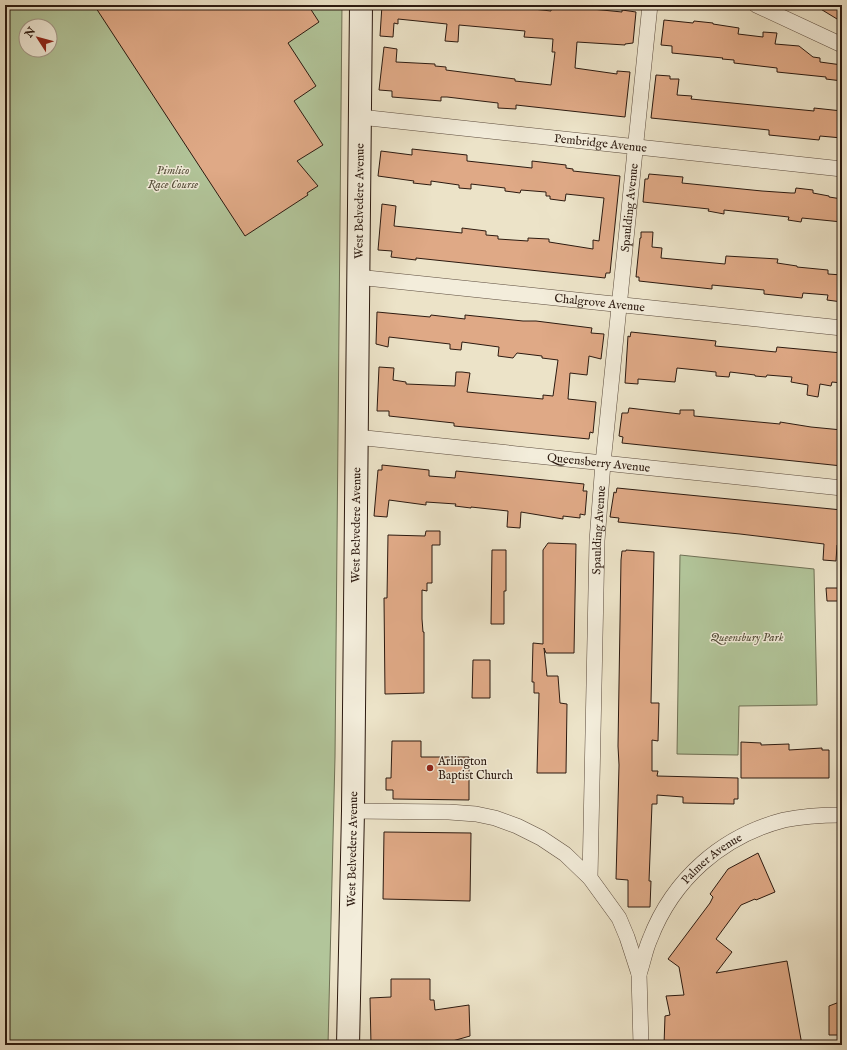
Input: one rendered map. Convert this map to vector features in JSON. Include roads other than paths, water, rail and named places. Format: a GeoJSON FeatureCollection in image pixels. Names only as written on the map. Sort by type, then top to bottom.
{"type":"FeatureCollection","features":[{"type":"Feature","properties":{"kind":"main road","name":"West Belvedere Avenue"},"geometry":{"type":"LineString","coordinates":[[348,1045],[353,811],[357,277],[361,5]]}},
{"type":"Feature","properties":{"kind":"street","name":"Spaulding Avenue"},"geometry":{"type":"LineString","coordinates":[[590,878],[597,541],[603,463],[650,5]]}},
{"type":"Feature","properties":{"kind":"street"},"geometry":{"type":"LineString","coordinates":[[764,6],[842,45]]}},
{"type":"Feature","properties":{"kind":"street","name":"Pembridge Avenue"},"geometry":{"type":"LineString","coordinates":[[360,117],[842,169]]}},
{"type":"Feature","properties":{"kind":"street","name":"Chalgrove Avenue"},"geometry":{"type":"LineString","coordinates":[[357,277],[842,328]]}},
{"type":"Feature","properties":{"kind":"street","name":"Queensberry Avenue"},"geometry":{"type":"LineString","coordinates":[[356,437],[842,488]]}},
{"type":"Feature","properties":{"kind":"street"},"geometry":{"type":"LineString","coordinates":[[353,811],[449,812],[476,814],[495,818],[517,826],[541,838],[566,854],[590,878],[619,918],[627,937],[639,974],[641,1045]]}},
{"type":"Feature","properties":{"kind":"street","name":"Palmer Avenue"},"geometry":{"type":"LineString","coordinates":[[639,974],[650,939],[671,898],[687,877],[708,858],[733,840],[759,828],[785,820],[842,815]]}},
{"type":"Feature","properties":{"kind":"place","name":"Arlington Baptist Church"},"geometry":{"type":"Point","coordinates":[430,768]}},
{"type":"Feature","properties":{"kind":"park label","name":"Pimlico Race Course"},"geometry":{"type":"Point","coordinates":[173,177]}},
{"type":"Feature","properties":{"kind":"park label","name":"Queensbury Park"},"geometry":{"type":"Point","coordinates":[747,637]}}]}
